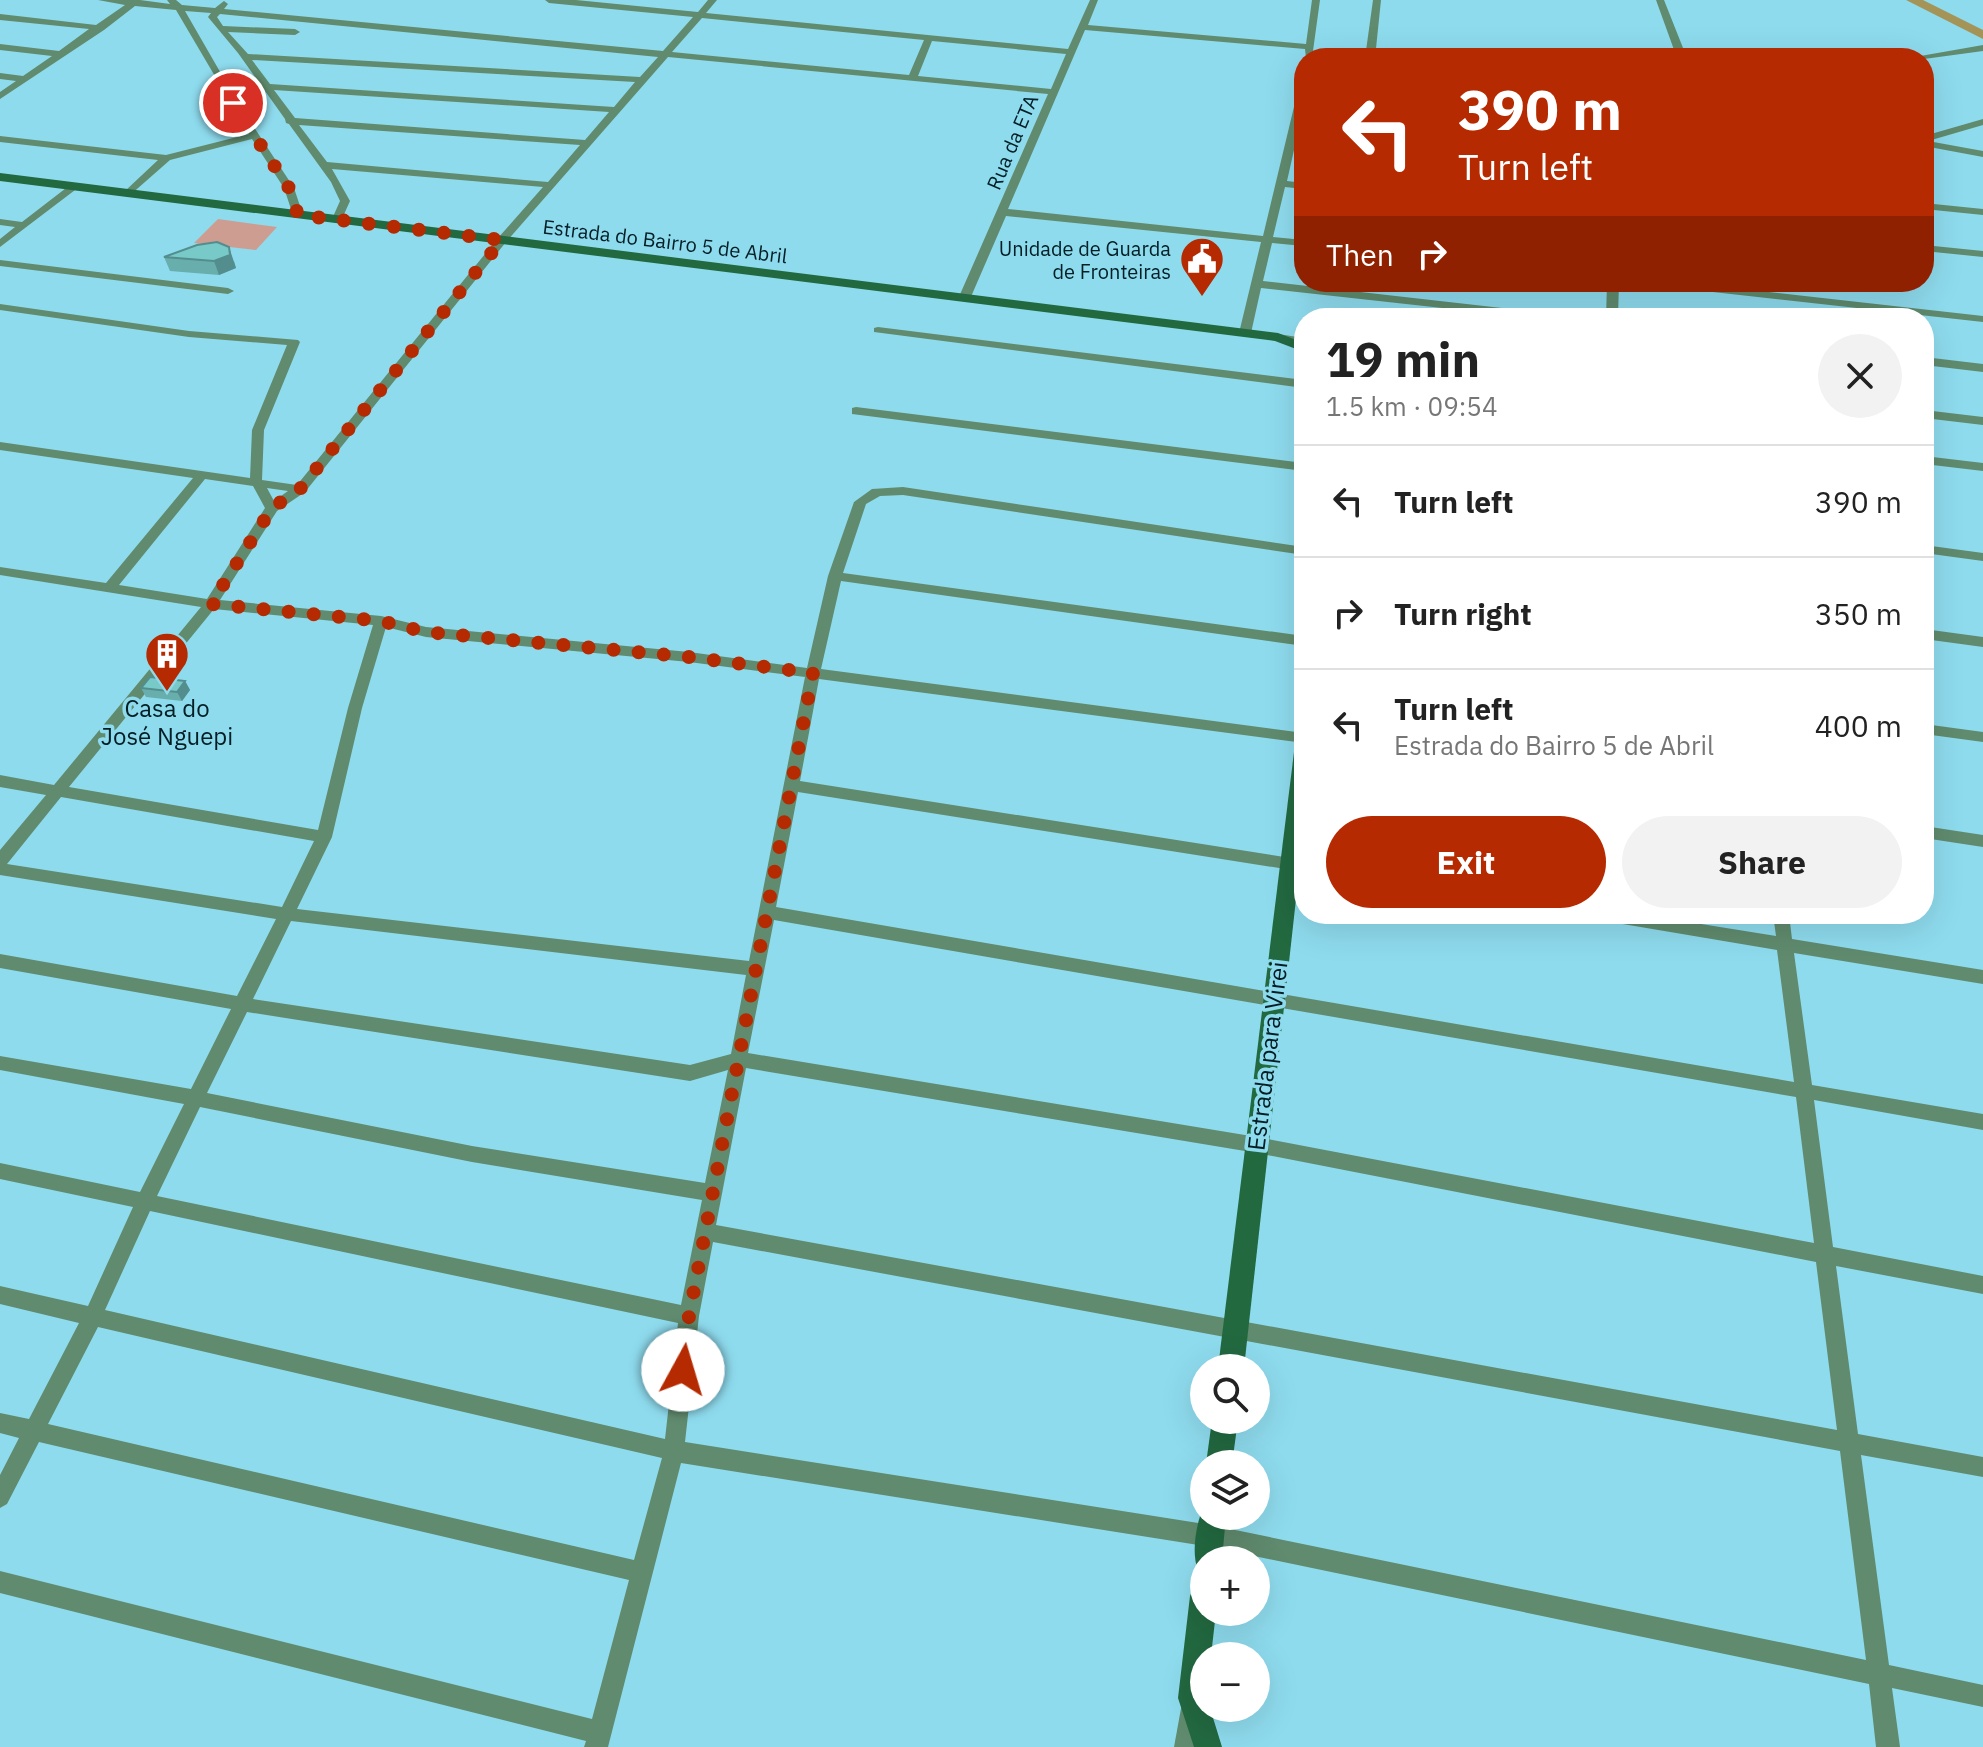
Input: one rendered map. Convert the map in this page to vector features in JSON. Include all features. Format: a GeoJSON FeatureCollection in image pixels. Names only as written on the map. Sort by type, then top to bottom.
{"type":"FeatureCollection","features":[{"type":"Feature","properties":{"kind":"street"},"geometry":{"type":"LineString","coordinates":[[102,0],[174,3],[217,10],[1054,92]]}},
{"type":"Feature","properties":{"kind":"street"},"geometry":{"type":"LineString","coordinates":[[228,0],[212,17],[325,165],[345,201],[337,219]]}},
{"type":"Feature","properties":{"kind":"street"},"geometry":{"type":"LineString","coordinates":[[549,0],[1071,52]]}},
{"type":"Feature","properties":{"kind":"street"},"geometry":{"type":"LineString","coordinates":[[0,861],[61,791],[211,604],[272,508],[300,489],[502,240],[713,0]]}},
{"type":"Feature","properties":{"kind":"street","name":"Rua da ETA"},"geometry":{"type":"LineString","coordinates":[[964,299],[1094,0]]}},
{"type":"Feature","properties":{"kind":"street"},"geometry":{"type":"LineString","coordinates":[[1310,48],[1316,0]]}},
{"type":"Feature","properties":{"kind":"street"},"geometry":{"type":"LineString","coordinates":[[1371,48],[1377,0]]}},
{"type":"Feature","properties":{"kind":"street"},"geometry":{"type":"LineString","coordinates":[[1660,0],[1678,48]]}},
{"type":"Feature","properties":{"kind":"street"},"geometry":{"type":"LineString","coordinates":[[0,96],[135,2]]}},
{"type":"Feature","properties":{"kind":"street"},"geometry":{"type":"LineString","coordinates":[[174,3],[289,188],[298,215]]}},
{"type":"Feature","properties":{"kind":"street"},"geometry":{"type":"LineString","coordinates":[[0,17],[101,28]]}},
{"type":"Feature","properties":{"kind":"street"},"geometry":{"type":"LineString","coordinates":[[189,29],[217,26],[295,32]]}},
{"type":"Feature","properties":{"kind":"street"},"geometry":{"type":"LineString","coordinates":[[1082,27],[1294,50]]}},
{"type":"Feature","properties":{"kind":"street"},"geometry":{"type":"LineString","coordinates":[[912,79],[929,38]]}},
{"type":"Feature","properties":{"kind":"street"},"geometry":{"type":"LineString","coordinates":[[0,47],[63,54]]}},
{"type":"Feature","properties":{"kind":"street"},"geometry":{"type":"LineString","coordinates":[[1934,55],[1983,48]]}},
{"type":"Feature","properties":{"kind":"street"},"geometry":{"type":"LineString","coordinates":[[245,57],[643,80]]}},
{"type":"Feature","properties":{"kind":"street"},"geometry":{"type":"LineString","coordinates":[[0,76],[26,79]]}},
{"type":"Feature","properties":{"kind":"street"},"geometry":{"type":"LineString","coordinates":[[266,87],[616,110]]}},
{"type":"Feature","properties":{"kind":"street"},"geometry":{"type":"LineString","coordinates":[[289,121],[587,143]]}},
{"type":"Feature","properties":{"kind":"street"},"geometry":{"type":"LineString","coordinates":[[1934,138],[1983,122]]}},
{"type":"Feature","properties":{"kind":"street"},"geometry":{"type":"LineString","coordinates":[[1245,333],[1294,135]]}},
{"type":"Feature","properties":{"kind":"street"},"geometry":{"type":"LineString","coordinates":[[0,139],[166,158],[254,136]]}},
{"type":"Feature","properties":{"kind":"street"},"geometry":{"type":"LineString","coordinates":[[1934,143],[1983,154]]}},
{"type":"Feature","properties":{"kind":"street"},"geometry":{"type":"LineString","coordinates":[[129,193],[166,158]]}},
{"type":"Feature","properties":{"kind":"street"},"geometry":{"type":"LineString","coordinates":[[325,165],[550,185]]}},
{"type":"Feature","properties":{"kind":"street","name":"Estrada do Bairro 5 de Abril"},"geometry":{"type":"LineString","coordinates":[[0,177],[1278,337]]}},
{"type":"Feature","properties":{"kind":"street"},"geometry":{"type":"LineString","coordinates":[[1282,183],[1294,185]]}},
{"type":"Feature","properties":{"kind":"street"},"geometry":{"type":"LineString","coordinates":[[0,244],[74,187]]}},
{"type":"Feature","properties":{"kind":"street"},"geometry":{"type":"LineString","coordinates":[[1934,207],[1983,212]]}},
{"type":"Feature","properties":{"kind":"street"},"geometry":{"type":"LineString","coordinates":[[1002,212],[1294,242]]}},
{"type":"Feature","properties":{"kind":"street"},"geometry":{"type":"LineString","coordinates":[[0,222],[24,225]]}},
{"type":"Feature","properties":{"kind":"street"},"geometry":{"type":"LineString","coordinates":[[1934,249],[1983,254]]}},
{"type":"Feature","properties":{"kind":"street"},"geometry":{"type":"LineString","coordinates":[[0,263],[228,291]]}},
{"type":"Feature","properties":{"kind":"street"},"geometry":{"type":"LineString","coordinates":[[1257,284],[1294,288]]}},
{"type":"Feature","properties":{"kind":"street"},"geometry":{"type":"LineString","coordinates":[[1329,292],[1474,308]]}},
{"type":"Feature","properties":{"kind":"street"},"geometry":{"type":"LineString","coordinates":[[1740,292],[1884,308]]}},
{"type":"Feature","properties":{"kind":"street"},"geometry":{"type":"LineString","coordinates":[[0,307],[189,334],[294,342],[258,430],[256,480],[272,508]]}},
{"type":"Feature","properties":{"kind":"street"},"geometry":{"type":"LineString","coordinates":[[1934,314],[1983,319]]}},
{"type":"Feature","properties":{"kind":"street"},"geometry":{"type":"LineString","coordinates":[[878,330],[1294,383]]}},
{"type":"Feature","properties":{"kind":"street"},"geometry":{"type":"LineString","coordinates":[[1278,337],[1294,339]]}},
{"type":"Feature","properties":{"kind":"street"},"geometry":{"type":"LineString","coordinates":[[1278,337],[1294,344]]}},
{"type":"Feature","properties":{"kind":"street"},"geometry":{"type":"LineString","coordinates":[[1934,362],[1983,368]]}},
{"type":"Feature","properties":{"kind":"street"},"geometry":{"type":"LineString","coordinates":[[856,411],[1294,466]]}},
{"type":"Feature","properties":{"kind":"street"},"geometry":{"type":"LineString","coordinates":[[1934,415],[1983,421]]}},
{"type":"Feature","properties":{"kind":"street"},"geometry":{"type":"LineString","coordinates":[[0,446],[256,480],[300,489]]}},
{"type":"Feature","properties":{"kind":"street"},"geometry":{"type":"LineString","coordinates":[[1934,461],[1983,467]]}},
{"type":"Feature","properties":{"kind":"street"},"geometry":{"type":"LineString","coordinates":[[108,589],[202,475]]}},
{"type":"Feature","properties":{"kind":"street"},"geometry":{"type":"LineString","coordinates":[[0,1582],[599,1740],[640,1572],[674,1451],[689,1316],[791,785],[835,576],[860,502],[877,492],[903,491],[1294,550]]}},
{"type":"Feature","properties":{"kind":"street"},"geometry":{"type":"LineString","coordinates":[[1934,550],[1983,557]]}},
{"type":"Feature","properties":{"kind":"street"},"geometry":{"type":"LineString","coordinates":[[0,571],[211,604],[381,621],[426,632],[689,657],[1294,737]]}},
{"type":"Feature","properties":{"kind":"street"},"geometry":{"type":"LineString","coordinates":[[835,576],[1294,640]]}},
{"type":"Feature","properties":{"kind":"street"},"geometry":{"type":"LineString","coordinates":[[0,1497],[92,1318],[144,1203],[324,837],[355,708],[381,621]]}},
{"type":"Feature","properties":{"kind":"street"},"geometry":{"type":"LineString","coordinates":[[1934,635],[1983,642]]}},
{"type":"Feature","properties":{"kind":"street"},"geometry":{"type":"LineString","coordinates":[[1934,730],[1983,737]]}},
{"type":"Feature","properties":{"kind":"street"},"geometry":{"type":"LineString","coordinates":[[0,781],[324,837]]}},
{"type":"Feature","properties":{"kind":"street"},"geometry":{"type":"LineString","coordinates":[[791,785],[1294,865]]}},
{"type":"Feature","properties":{"kind":"street"},"geometry":{"type":"LineString","coordinates":[[1934,834],[1983,841]]}},
{"type":"Feature","properties":{"kind":"street"},"geometry":{"type":"LineString","coordinates":[[0,869],[287,914],[756,969]]}},
{"type":"Feature","properties":{"kind":"street","name":"Estrada para Virei"},"geometry":{"type":"LineString","coordinates":[[1232,1354],[1274,999],[1294,882]]}},
{"type":"Feature","properties":{"kind":"street"},"geometry":{"type":"LineString","coordinates":[[767,912],[1983,1122]]}},
{"type":"Feature","properties":{"kind":"street"},"geometry":{"type":"LineString","coordinates":[[1661,924],[1983,977]]}},
{"type":"Feature","properties":{"kind":"street"},"geometry":{"type":"LineString","coordinates":[[1782,924],[1888,1747]]}},
{"type":"Feature","properties":{"kind":"street"},"geometry":{"type":"LineString","coordinates":[[0,961],[242,1004],[690,1073],[739,1059],[1257,1145],[1983,1285]]}},
{"type":"Feature","properties":{"kind":"street"},"geometry":{"type":"LineString","coordinates":[[0,1063],[196,1098],[472,1154],[713,1193]]}},
{"type":"Feature","properties":{"kind":"street"},"geometry":{"type":"LineString","coordinates":[[0,1171],[689,1316]]}},
{"type":"Feature","properties":{"kind":"street"},"geometry":{"type":"LineString","coordinates":[[706,1232],[1983,1467]]}},
{"type":"Feature","properties":{"kind":"street"},"geometry":{"type":"LineString","coordinates":[[0,1295],[674,1451],[1211,1537],[1983,1696]]}},
{"type":"Feature","properties":{"kind":"street"},"geometry":{"type":"LineString","coordinates":[[0,1423],[640,1572]]}},
{"type":"Feature","properties":{"kind":"street"},"geometry":{"type":"LineString","coordinates":[[1186,1747],[1190,1714]]}},
{"type":"Feature","properties":{"kind":"street"},"geometry":{"type":"LineString","coordinates":[[1200,1722],[1208,1747]]}},
{"type":"Feature","properties":{"kind":"shaded area"},"geometry":{"type":"Polygon","coordinates":[[[218,219],[277,227],[256,250],[194,243],[218,219]]]}},
{"type":"Feature","properties":{"kind":"building"},"geometry":{"type":"Polygon","coordinates":[[[217,242],[229,247],[230,255],[214,261],[164,257],[197,245],[217,242]]]}},
{"type":"Feature","properties":{"kind":"building"},"geometry":{"type":"Polygon","coordinates":[[[150,677],[185,681],[177,692],[141,688],[150,677]]]}},
{"type":"Feature","properties":{"kind":"waterway"},"geometry":{"type":"LineString","coordinates":[[1913,0],[1983,35]]}},
{"type":"Feature","properties":{"kind":"place","name":"Unidade de Guarda de Fronteiras"},"geometry":{"type":"Point","coordinates":[1202,298]}},
{"type":"Feature","properties":{"kind":"place","name":"Casa do José Nguepi"},"geometry":{"type":"Point","coordinates":[167,693]}},
{"type":"Feature","properties":{"kind":"route"},"geometry":{"type":"LineString","coordinates":[[233,103],[289,188],[298,215],[502,240],[300,489],[272,508],[211,604],[381,621],[426,632],[689,657],[813,673],[689,1316],[683,1370]]}}]}
